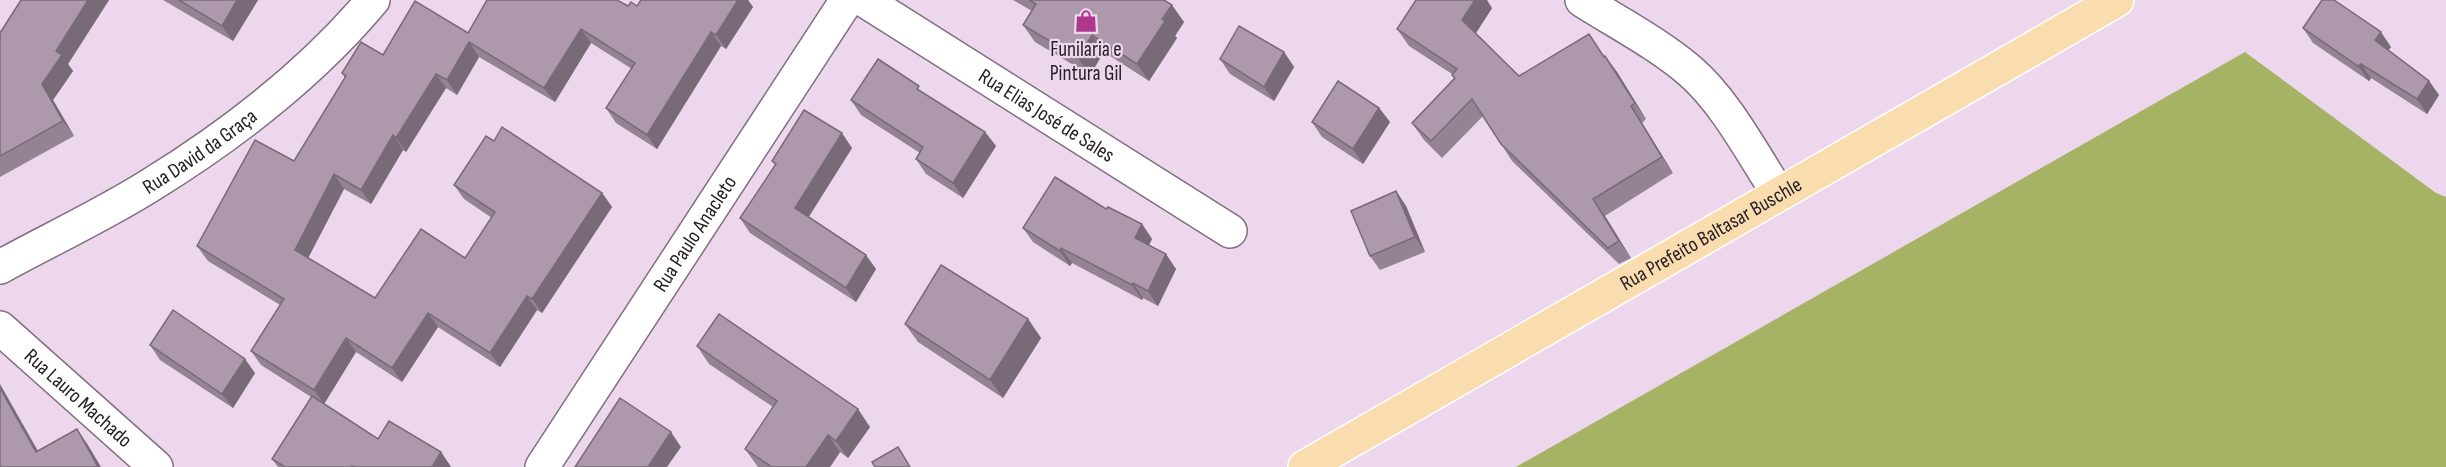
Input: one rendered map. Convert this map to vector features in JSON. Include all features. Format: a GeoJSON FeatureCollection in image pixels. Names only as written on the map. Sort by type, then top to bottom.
{"type":"FeatureCollection","features":[{"type":"Feature","properties":{"kind":"main road","name":"Rua Prefeito Baltasar Buschle"},"geometry":{"type":"LineString","coordinates":[[1305,467],[2117,0]]}},
{"type":"Feature","properties":{"kind":"street","name":"Rua David da Graça"},"geometry":{"type":"LineString","coordinates":[[0,267],[147,188],[200,153],[259,108],[315,60],[372,0]]}},
{"type":"Feature","properties":{"kind":"street","name":"Rua Paulo Anacleto"},"geometry":{"type":"LineString","coordinates":[[542,467],[847,0]]}},
{"type":"Feature","properties":{"kind":"street","name":"Rua Elias José de Sales"},"geometry":{"type":"LineString","coordinates":[[864,0],[1230,231]]}},
{"type":"Feature","properties":{"kind":"street"},"geometry":{"type":"LineString","coordinates":[[1582,0],[1651,43],[1691,72],[1721,107],[1779,194]]}},
{"type":"Feature","properties":{"kind":"street","name":"Rua Lauro Machado"},"geometry":{"type":"LineString","coordinates":[[0,328],[156,467]]}},
{"type":"Feature","properties":{"kind":"green space"},"geometry":{"type":"Polygon","coordinates":[[[2245,52],[2436,193],[2446,197],[2446,467],[1516,467],[2245,52]]]}},
{"type":"Feature","properties":{"kind":"building"},"geometry":{"type":"Polygon","coordinates":[[[21,0],[88,0],[56,51],[62,55],[42,84],[63,121],[0,156],[0,33],[21,0]]]}},
{"type":"Feature","properties":{"kind":"building"},"geometry":{"type":"Polygon","coordinates":[[[179,0],[237,0],[222,26],[179,0]]]}},
{"type":"Feature","properties":{"kind":"building"},"geometry":{"type":"Polygon","coordinates":[[[487,0],[617,0],[628,6],[631,2],[637,6],[641,0],[738,0],[716,35],[711,32],[647,135],[606,108],[635,63],[581,29],[544,88],[469,42],[447,80],[436,74],[396,138],[393,135],[361,190],[334,174],[295,250],[375,298],[421,229],[465,258],[495,212],[454,185],[486,136],[494,141],[502,127],[602,193],[532,299],[527,296],[490,353],[428,313],[392,368],[346,338],[314,390],[251,351],[284,299],[197,246],[255,140],[294,161],[346,76],[342,73],[361,42],[383,55],[415,1],[468,33],[487,0]]]}},
{"type":"Feature","properties":{"kind":"building"},"geometry":{"type":"Polygon","coordinates":[[[1029,0],[1164,0],[1172,5],[1162,19],[1165,21],[1137,64],[1092,35],[1078,58],[1023,25],[1036,4],[1029,0]]]}},
{"type":"Feature","properties":{"kind":"building"},"geometry":{"type":"Polygon","coordinates":[[[1416,0],[1475,0],[1462,20],[1519,76],[1589,34],[1635,103],[1631,106],[1662,157],[1593,199],[1619,241],[1608,248],[1501,144],[1472,99],[1431,141],[1412,123],[1455,78],[1452,75],[1457,69],[1397,29],[1416,0]]]}},
{"type":"Feature","properties":{"kind":"building"},"geometry":{"type":"Polygon","coordinates":[[[2322,0],[2334,0],[2381,32],[2375,40],[2429,81],[2417,99],[2361,64],[2358,66],[2303,28],[2322,0]]]}},
{"type":"Feature","properties":{"kind":"building"},"geometry":{"type":"Polygon","coordinates":[[[1239,26],[1284,52],[1264,87],[1220,59],[1239,26]]]}},
{"type":"Feature","properties":{"kind":"building"},"geometry":{"type":"Polygon","coordinates":[[[878,59],[919,86],[917,89],[985,132],[953,183],[916,159],[923,147],[851,100],[878,59]]]}},
{"type":"Feature","properties":{"kind":"building"},"geometry":{"type":"Polygon","coordinates":[[[1338,81],[1379,108],[1353,149],[1312,122],[1338,81]]]}},
{"type":"Feature","properties":{"kind":"building"},"geometry":{"type":"Polygon","coordinates":[[[804,110],[842,133],[795,208],[866,255],[846,288],[740,218],[776,164],[772,161],[804,110]]]}},
{"type":"Feature","properties":{"kind":"building"},"geometry":{"type":"Polygon","coordinates":[[[1055,177],[1106,209],[1108,207],[1142,224],[1135,238],[1166,254],[1148,291],[1061,248],[1060,251],[1023,228],[1055,177]]]}},
{"type":"Feature","properties":{"kind":"building"},"geometry":{"type":"Polygon","coordinates":[[[1396,191],[1415,237],[1370,256],[1351,211],[1396,191]]]}},
{"type":"Feature","properties":{"kind":"building"},"geometry":{"type":"Polygon","coordinates":[[[941,265],[1028,319],[990,380],[905,324],[941,265]]]}},
{"type":"Feature","properties":{"kind":"building"},"geometry":{"type":"Polygon","coordinates":[[[173,310],[245,359],[222,394],[150,345],[173,310]]]}},
{"type":"Feature","properties":{"kind":"building"},"geometry":{"type":"Polygon","coordinates":[[[719,314],[858,409],[836,441],[828,435],[806,467],[772,467],[745,449],[777,401],[697,346],[719,314]]]}},
{"type":"Feature","properties":{"kind":"building"},"geometry":{"type":"Polygon","coordinates":[[[0,388],[36,452],[77,429],[98,467],[0,467],[0,388]]]}},
{"type":"Feature","properties":{"kind":"building"},"geometry":{"type":"Polygon","coordinates":[[[312,396],[378,439],[389,421],[441,452],[432,467],[285,467],[272,459],[312,396]]]}},
{"type":"Feature","properties":{"kind":"building"},"geometry":{"type":"Polygon","coordinates":[[[620,398],[671,432],[648,467],[575,467],[620,398]]]}},
{"type":"Feature","properties":{"kind":"building"},"geometry":{"type":"Polygon","coordinates":[[[898,447],[910,467],[875,467],[872,462],[898,447]]]}},
{"type":"Feature","properties":{"kind":"place","name":"Funilaria e Pintura Gil"},"geometry":{"type":"Point","coordinates":[1086,21]}}]}
